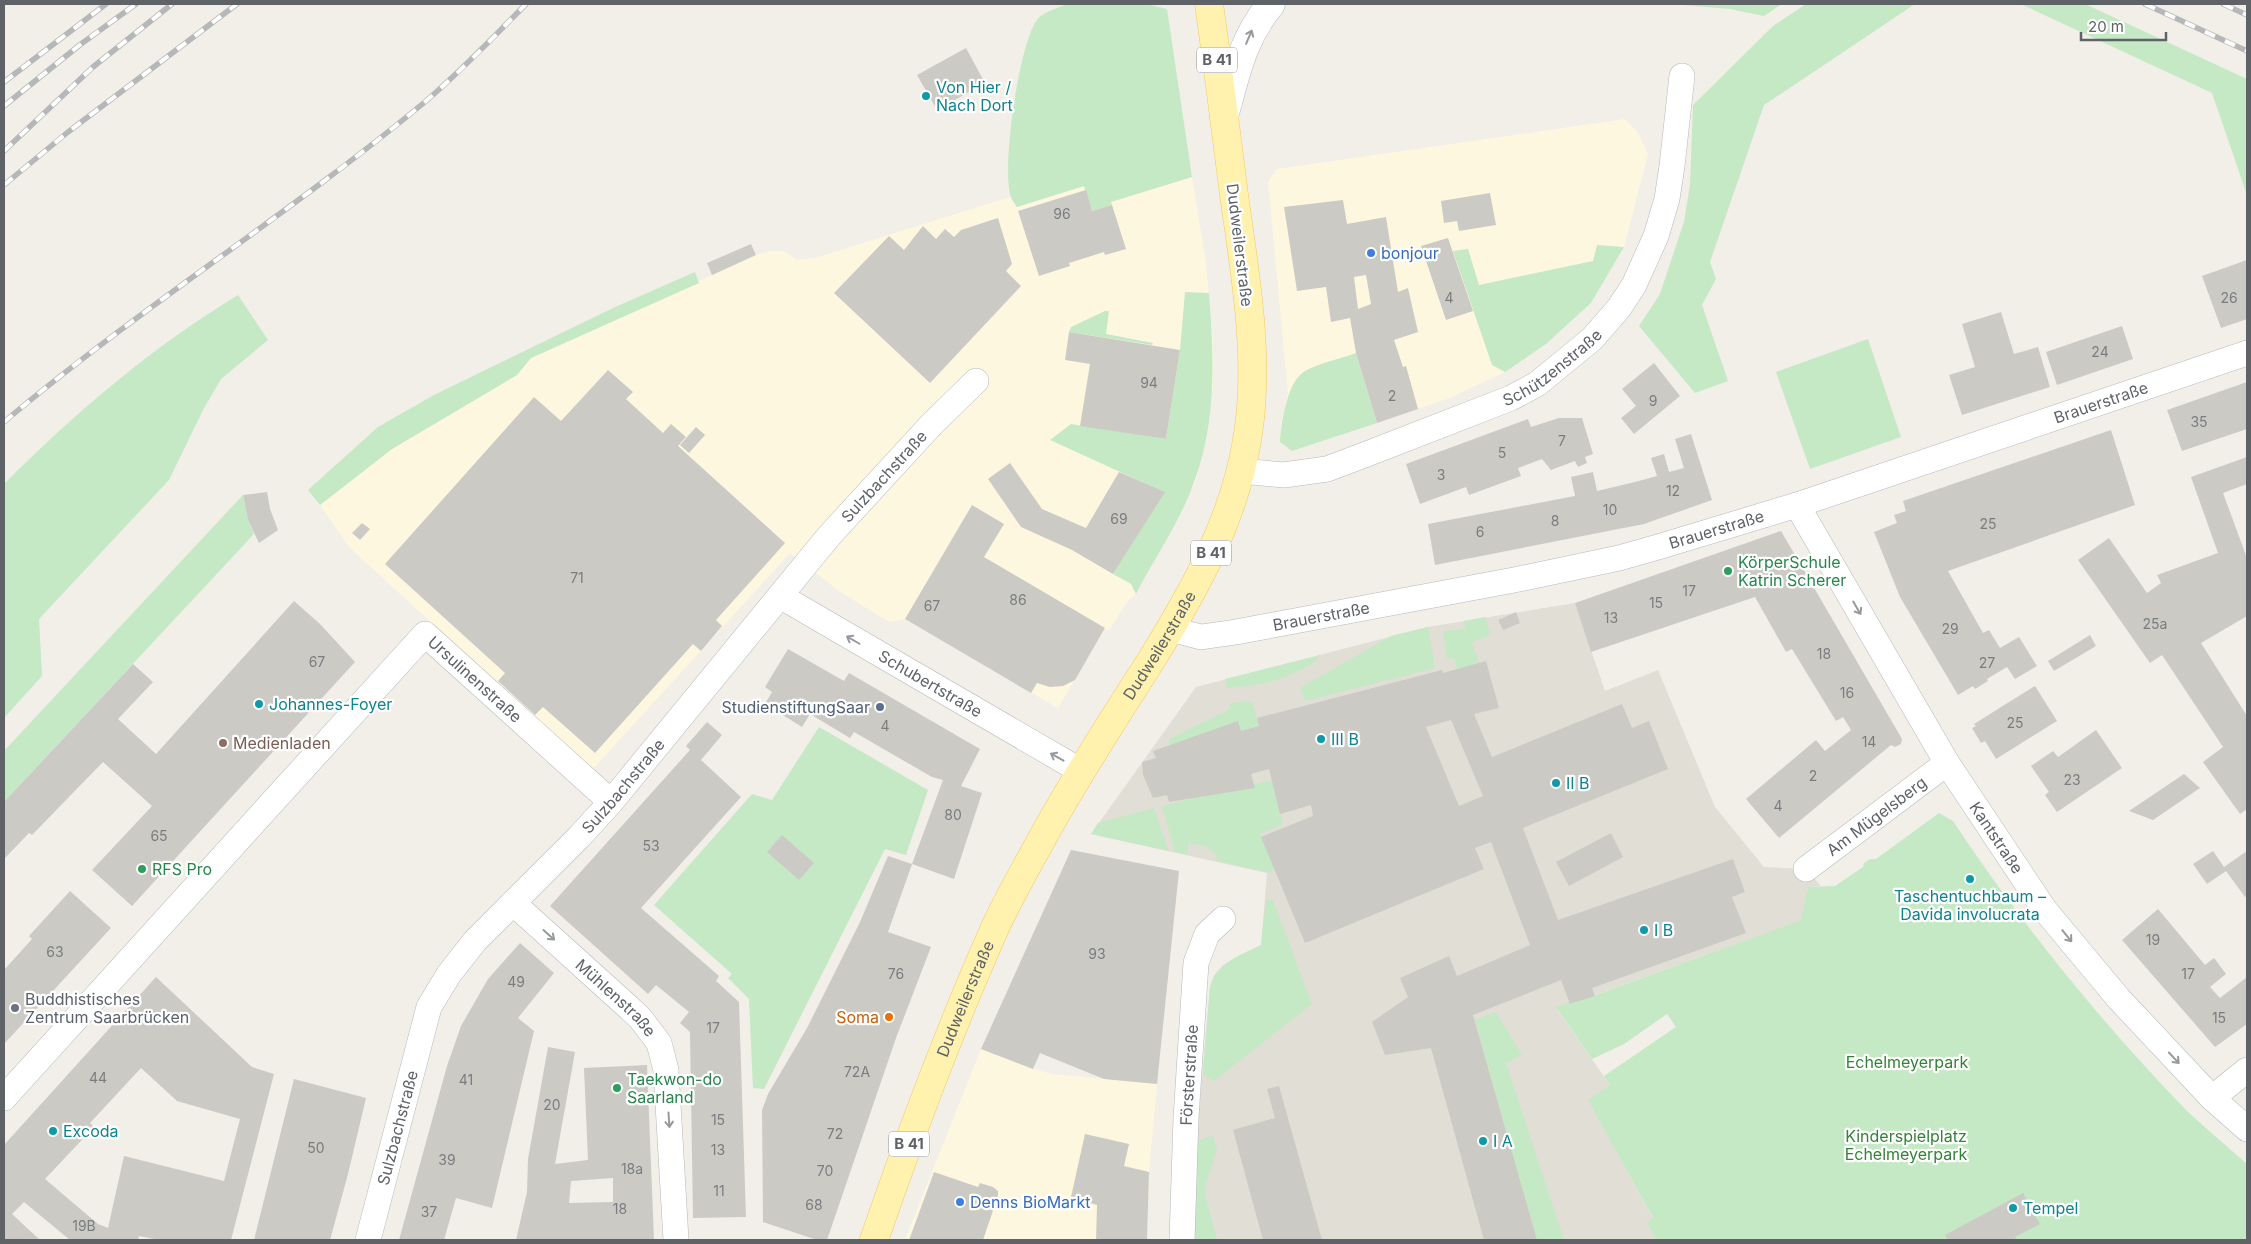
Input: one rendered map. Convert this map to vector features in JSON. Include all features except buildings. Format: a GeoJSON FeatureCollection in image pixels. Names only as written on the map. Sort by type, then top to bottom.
{"type":"FeatureCollection","features":[{"type":"Feature","properties":{"kind":"main road","name":"Dudweilerstraße"},"geometry":{"type":"LineString","coordinates":[[874,1240],[934,1079],[995,928],[1081,771],[1184,608],[1212,551],[1232,503],[1241,471],[1248,433],[1251,392],[1250,325],[1209,4]]}},
{"type":"Feature","properties":{"kind":"main road"},"geometry":{"type":"LineString","coordinates":[[1224,117],[1250,33],[1271,4]]}},
{"type":"Feature","properties":{"kind":"street","name":"Schützenstraße"},"geometry":{"type":"LineString","coordinates":[[1241,471],[1284,475],[1328,469],[1495,404],[1537,384],[1592,339],[1634,285],[1656,236],[1667,199],[1682,76]]}},
{"type":"Feature","properties":{"kind":"street","name":"Brauerstraße"},"geometry":{"type":"LineString","coordinates":[[1170,629],[1201,637],[1217,635],[1514,580],[1619,558],[1797,505],[2247,353]]}},
{"type":"Feature","properties":{"kind":"street","name":"Sulzbachstraße"},"geometry":{"type":"LineString","coordinates":[[368,1240],[429,1007],[449,974],[475,941],[578,838],[611,802],[823,542],[892,466],[976,381]]}},
{"type":"Feature","properties":{"kind":"street","name":"Kantstraße"},"geometry":{"type":"LineString","coordinates":[[1797,505],[1947,764],[2044,909],[2119,999],[2212,1098],[2247,1130]]}},
{"type":"Feature","properties":{"kind":"street","name":"Schubertstraße"},"geometry":{"type":"LineString","coordinates":[[780,596],[1081,771]]}},
{"type":"Feature","properties":{"kind":"street","name":"Ursulinenstraße"},"geometry":{"type":"LineString","coordinates":[[4,1098],[425,634],[611,802]]}},
{"type":"Feature","properties":{"kind":"street","name":"Am Mügelsberg"},"geometry":{"type":"LineString","coordinates":[[1806,869],[1947,764]]}},
{"type":"Feature","properties":{"kind":"street","name":"Mühlenstraße"},"geometry":{"type":"LineString","coordinates":[[513,903],[633,1012],[659,1043],[666,1070],[676,1240]]}},
{"type":"Feature","properties":{"kind":"street","name":"Försterstraße"},"geometry":{"type":"LineString","coordinates":[[1182,1240],[1186,1118],[1196,963],[1207,934],[1223,920]]}},
{"type":"Feature","properties":{"kind":"street"},"geometry":{"type":"LineString","coordinates":[[2212,1098],[2247,1070]]}},
{"type":"Feature","properties":{"kind":"shaded area"},"geometry":{"type":"Polygon","coordinates":[[[1625,119],[1638,133],[1648,154],[1624,247],[1591,303],[1546,344],[1505,372],[1447,399],[1292,451],[1280,442],[1281,424],[1288,393],[1268,182],[1277,169],[1625,119]]]}},
{"type":"Feature","properties":{"kind":"shaded area"},"geometry":{"type":"Polygon","coordinates":[[[1188,153],[1206,263],[1213,340],[1213,387],[1207,437],[1195,482],[1174,525],[1136,594],[1128,601],[1109,630],[1105,629],[1058,708],[905,619],[889,622],[839,591],[790,553],[592,770],[349,547],[320,505],[392,449],[517,375],[531,358],[756,255],[769,251],[784,251],[797,260],[815,258],[1010,197],[1017,207],[1188,153]]]}},
{"type":"Feature","properties":{"kind":"shaded area"},"geometry":{"type":"Polygon","coordinates":[[[1575,603],[1605,691],[1658,670],[1715,807],[1764,867],[1806,869],[1821,886],[1808,887],[1802,920],[1570,1004],[1570,1002],[1557,1009],[1610,1085],[1589,1100],[1653,1219],[1647,1223],[1656,1240],[1190,1240],[1196,1142],[1210,987],[1214,975],[1223,965],[1261,945],[1267,873],[1091,834],[1196,687],[1428,627],[1575,603]]]}},
{"type":"Feature","properties":{"kind":"shaded area"},"geometry":{"type":"Polygon","coordinates":[[[981,1049],[1033,1069],[1052,1074],[1157,1084],[1149,1172],[1147,1240],[905,1240],[981,1049]]]}},
{"type":"Feature","properties":{"kind":"green space"},"geometry":{"type":"Polygon","coordinates":[[[1067,4],[1146,4],[1167,9],[1192,177],[1111,202],[1112,205],[1092,211],[1084,186],[1017,207],[1011,197],[1008,161],[1018,79],[1024,54],[1030,33],[1039,17],[1067,4]]]}},
{"type":"Feature","properties":{"kind":"green space"},"geometry":{"type":"Polygon","coordinates":[[[1671,4],[1782,4],[1764,16],[1730,9],[1671,4]]]}},
{"type":"Feature","properties":{"kind":"green space"},"geometry":{"type":"Polygon","coordinates":[[[1806,4],[1915,4],[1764,105],[1710,262],[1716,279],[1702,305],[1728,381],[1695,393],[1639,326],[1660,294],[1684,222],[1690,185],[1693,105],[1773,26],[1806,4]]]}},
{"type":"Feature","properties":{"kind":"green space"},"geometry":{"type":"Polygon","coordinates":[[[2021,4],[2085,4],[2247,79],[2247,195],[2212,93],[2021,4]]]}},
{"type":"Feature","properties":{"kind":"green space"},"geometry":{"type":"Polygon","coordinates":[[[1597,245],[1624,247],[1591,303],[1546,344],[1505,372],[1492,365],[1453,251],[1468,249],[1479,285],[1593,261],[1597,245]]]}},
{"type":"Feature","properties":{"kind":"green space"},"geometry":{"type":"Polygon","coordinates":[[[695,272],[699,283],[531,358],[517,375],[392,449],[320,505],[308,490],[378,427],[434,395],[613,308],[695,272]]]}},
{"type":"Feature","properties":{"kind":"green space"},"geometry":{"type":"Polygon","coordinates":[[[1185,292],[1209,293],[1213,365],[1207,436],[1188,497],[1175,525],[1136,594],[1131,584],[1113,574],[1164,492],[1050,440],[1071,424],[1166,439],[1180,350],[1185,292]]]}},
{"type":"Feature","properties":{"kind":"green space"},"geometry":{"type":"Polygon","coordinates":[[[238,295],[268,340],[221,379],[203,410],[169,480],[39,619],[42,676],[4,718],[4,484],[58,432],[115,382],[175,336],[238,295]]]}},
{"type":"Feature","properties":{"kind":"green space"},"geometry":{"type":"Polygon","coordinates":[[[1105,311],[1109,311],[1106,334],[1153,343],[1152,345],[1069,332],[1071,327],[1105,311]]]}},
{"type":"Feature","properties":{"kind":"green space"},"geometry":{"type":"Polygon","coordinates":[[[1868,339],[1901,437],[1810,469],[1776,372],[1868,339]]]}},
{"type":"Feature","properties":{"kind":"green space"},"geometry":{"type":"Polygon","coordinates":[[[1356,353],[1377,423],[1292,451],[1280,442],[1289,393],[1299,376],[1305,371],[1323,363],[1356,353]]]}},
{"type":"Feature","properties":{"kind":"green space"},"geometry":{"type":"Polygon","coordinates":[[[243,495],[248,520],[254,534],[4,802],[4,751],[243,495]]]}},
{"type":"Feature","properties":{"kind":"green space"},"geometry":{"type":"Polygon","coordinates":[[[1485,617],[1491,635],[1472,642],[1479,663],[1457,669],[1454,658],[1447,660],[1443,632],[1465,628],[1464,621],[1485,617]]]}},
{"type":"Feature","properties":{"kind":"green space"},"geometry":{"type":"Polygon","coordinates":[[[1428,627],[1435,668],[1305,701],[1300,688],[1391,636],[1428,627]]]}},
{"type":"Feature","properties":{"kind":"green space"},"geometry":{"type":"Polygon","coordinates":[[[1317,656],[1318,660],[1285,677],[1264,683],[1227,688],[1225,679],[1317,656]]]}},
{"type":"Feature","properties":{"kind":"green space"},"geometry":{"type":"Polygon","coordinates":[[[1252,701],[1259,726],[1241,731],[1238,721],[1171,745],[1169,739],[1230,709],[1230,703],[1252,701]]]}},
{"type":"Feature","properties":{"kind":"green space"},"geometry":{"type":"Polygon","coordinates":[[[819,727],[928,790],[906,855],[885,849],[764,1089],[753,1088],[749,999],[728,978],[732,974],[654,905],[752,794],[772,800],[819,727]]]}},
{"type":"Feature","properties":{"kind":"green space"},"geometry":{"type":"Polygon","coordinates":[[[1272,780],[1283,824],[1260,834],[1275,870],[1267,872],[1216,861],[1217,855],[1205,846],[1188,843],[1187,855],[1175,852],[1162,806],[1272,780]]]}},
{"type":"Feature","properties":{"kind":"green space"},"geometry":{"type":"Polygon","coordinates":[[[1154,808],[1169,851],[1091,834],[1098,823],[1154,808]]]}},
{"type":"Feature","properties":{"kind":"green space","name":"Echelmeyerpark"},"geometry":{"type":"Polygon","coordinates":[[[1939,813],[1953,821],[2034,935],[2123,1042],[2187,1111],[2247,1164],[2247,1240],[1656,1240],[1647,1223],[1653,1218],[1588,1100],[1610,1085],[1604,1076],[1676,1027],[1667,1014],[1624,1044],[1592,1059],[1556,1007],[1569,1002],[1571,1004],[1801,920],[1808,887],[1835,886],[1863,867],[1864,863],[1870,859],[1876,859],[1939,813]]]}},
{"type":"Feature","properties":{"kind":"green space"},"geometry":{"type":"Polygon","coordinates":[[[1266,900],[1273,900],[1312,1004],[1214,1081],[1203,1075],[1210,987],[1218,971],[1230,961],[1261,945],[1266,900]]]}},
{"type":"Feature","properties":{"kind":"green space"},"geometry":{"type":"Polygon","coordinates":[[[1496,1012],[1522,1055],[1506,1063],[1564,1240],[1537,1240],[1475,1020],[1496,1012]]]}},
{"type":"Feature","properties":{"kind":"green space"},"geometry":{"type":"Polygon","coordinates":[[[1213,1135],[1217,1150],[1204,1190],[1217,1240],[1190,1240],[1196,1142],[1213,1135]]]}},
{"type":"Feature","properties":{"kind":"railway"},"geometry":{"type":"LineString","coordinates":[[4,82],[106,4]]}},
{"type":"Feature","properties":{"kind":"railway"},"geometry":{"type":"LineString","coordinates":[[4,106],[81,44],[136,4]]}},
{"type":"Feature","properties":{"kind":"railway"},"geometry":{"type":"LineString","coordinates":[[4,151],[93,67],[172,4]]}},
{"type":"Feature","properties":{"kind":"railway"},"geometry":{"type":"LineString","coordinates":[[4,185],[68,132],[237,4]]}},
{"type":"Feature","properties":{"kind":"railway"},"geometry":{"type":"LineString","coordinates":[[4,422],[55,380],[161,300],[374,143],[452,78],[526,4]]}},
{"type":"Feature","properties":{"kind":"railway"},"geometry":{"type":"LineString","coordinates":[[2145,4],[2247,51]]}},
{"type":"Feature","properties":{"kind":"railway"},"geometry":{"type":"LineString","coordinates":[[2223,4],[2247,15]]}},
{"type":"Feature","properties":{"kind":"place","name":"Von Hier / Nach Dort"},"geometry":{"type":"Point","coordinates":[926,96]}},
{"type":"Feature","properties":{"kind":"place","name":"bonjour"},"geometry":{"type":"Point","coordinates":[1371,253]}},
{"type":"Feature","properties":{"kind":"place","name":"KörperSchule Katrin Scherer"},"geometry":{"type":"Point","coordinates":[1728,571]}},
{"type":"Feature","properties":{"kind":"place","name":"Johannes-Foyer"},"geometry":{"type":"Point","coordinates":[259,704]}},
{"type":"Feature","properties":{"kind":"place","name":"StudienstiftungSaar"},"geometry":{"type":"Point","coordinates":[880,707]}},
{"type":"Feature","properties":{"kind":"place","name":"III B"},"geometry":{"type":"Point","coordinates":[1321,739]}},
{"type":"Feature","properties":{"kind":"place","name":"Medienladen"},"geometry":{"type":"Point","coordinates":[223,743]}},
{"type":"Feature","properties":{"kind":"place","name":"II B"},"geometry":{"type":"Point","coordinates":[1556,783]}},
{"type":"Feature","properties":{"kind":"place","name":"RFS Pro"},"geometry":{"type":"Point","coordinates":[142,869]}},
{"type":"Feature","properties":{"kind":"place","name":"Taschentuchbaum – Davida involucrata"},"geometry":{"type":"Point","coordinates":[1970,879]}},
{"type":"Feature","properties":{"kind":"place","name":"I B"},"geometry":{"type":"Point","coordinates":[1644,930]}},
{"type":"Feature","properties":{"kind":"place","name":"Buddhistisches Zentrum Saarbrücken"},"geometry":{"type":"Point","coordinates":[15,1008]}},
{"type":"Feature","properties":{"kind":"place","name":"Soma"},"geometry":{"type":"Point","coordinates":[889,1017]}},
{"type":"Feature","properties":{"kind":"place","name":"Taekwon-do Saarland"},"geometry":{"type":"Point","coordinates":[617,1088]}},
{"type":"Feature","properties":{"kind":"place","name":"Excoda"},"geometry":{"type":"Point","coordinates":[53,1131]}},
{"type":"Feature","properties":{"kind":"place","name":"I A"},"geometry":{"type":"Point","coordinates":[1483,1141]}},
{"type":"Feature","properties":{"kind":"place","name":"Denns BioMarkt"},"geometry":{"type":"Point","coordinates":[960,1202]}},
{"type":"Feature","properties":{"kind":"place","name":"Tempel"},"geometry":{"type":"Point","coordinates":[2013,1208]}},
{"type":"Feature","properties":{"kind":"park label","name":"Kinderspielplatz Echelmeyerpark"},"geometry":{"type":"Point","coordinates":[1906,1145]}}]}
